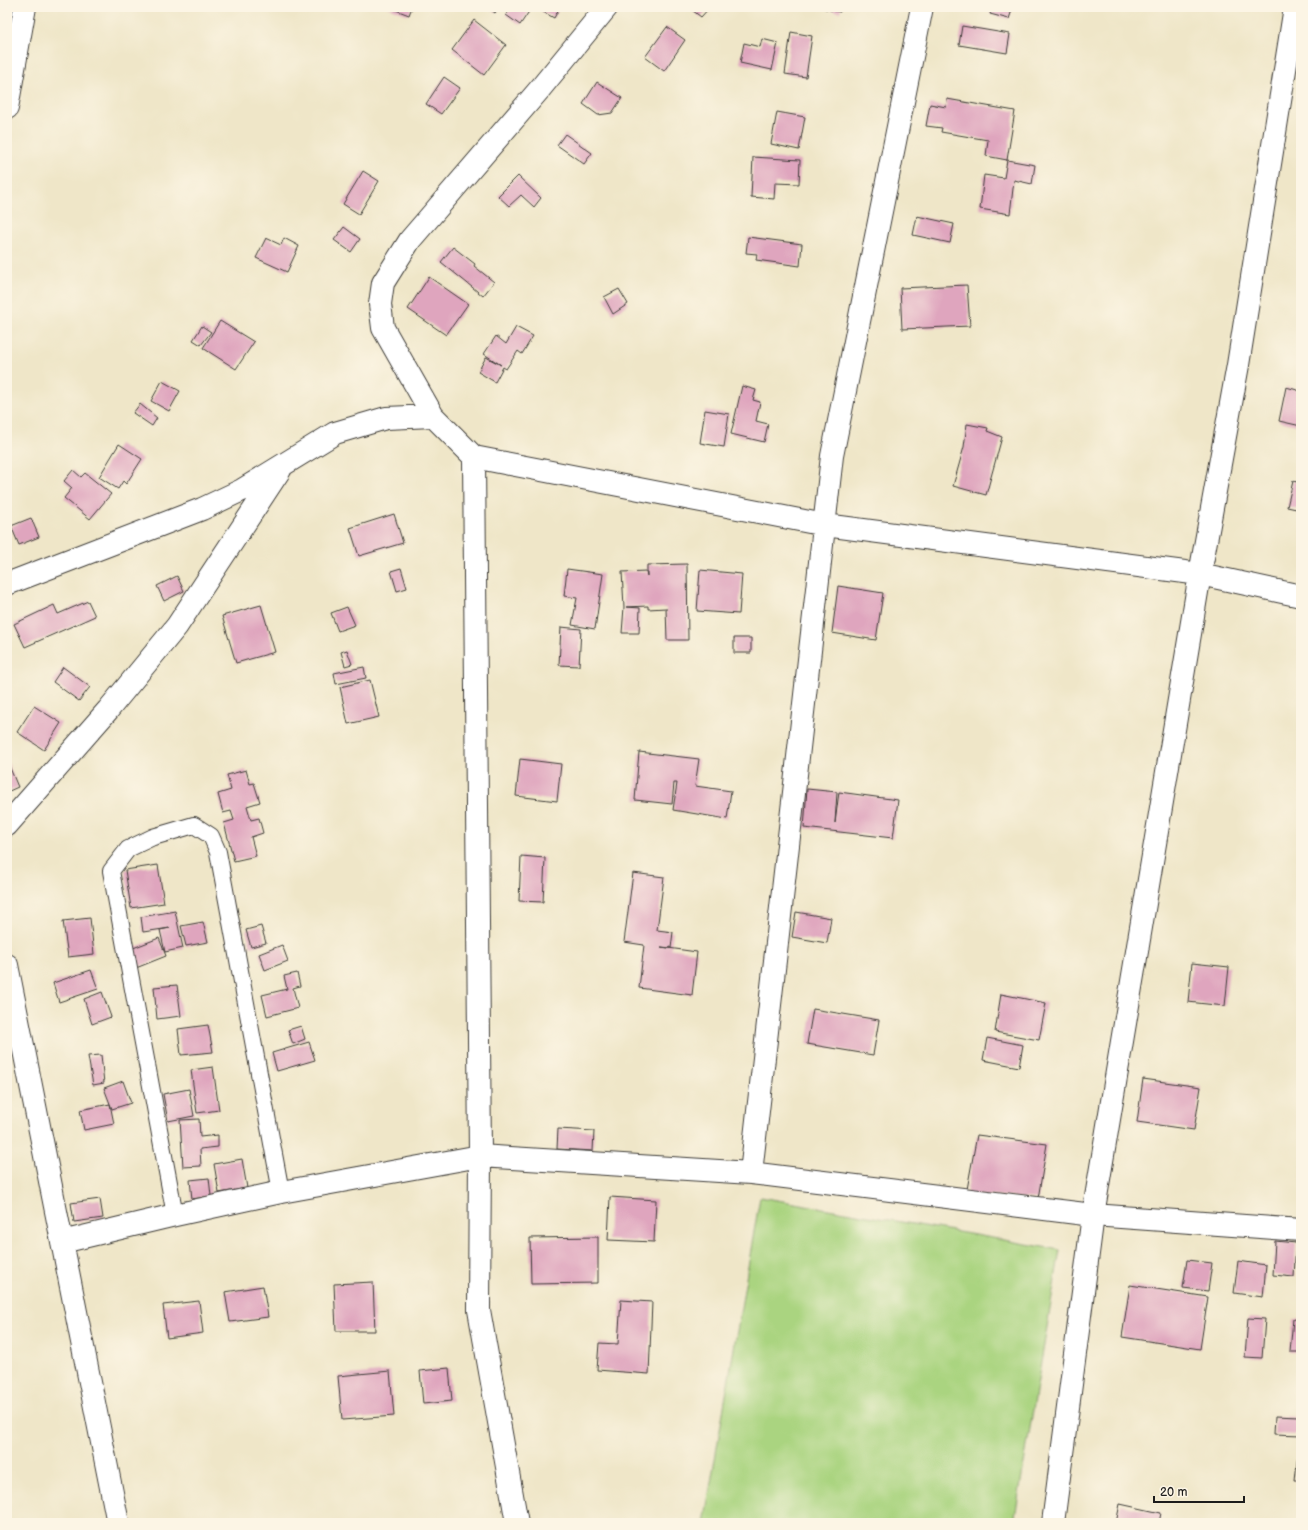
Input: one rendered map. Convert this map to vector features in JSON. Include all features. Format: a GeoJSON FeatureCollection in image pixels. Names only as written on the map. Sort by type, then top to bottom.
{"type":"FeatureCollection","features":[{"type":"Feature","properties":{"kind":"street"},"geometry":{"type":"LineString","coordinates":[[7,108],[25,7]]}},
{"type":"Feature","properties":{"kind":"street"},"geometry":{"type":"LineString","coordinates":[[607,7],[539,90],[410,240],[383,283],[380,304],[383,328],[433,416],[474,457],[825,525],[1200,574],[1301,596]]}},
{"type":"Feature","properties":{"kind":"street"},"geometry":{"type":"LineString","coordinates":[[751,1173],[832,456],[922,7]]}},
{"type":"Feature","properties":{"kind":"street"},"geometry":{"type":"LineString","coordinates":[[1053,1523],[1093,1215],[1200,574],[1238,365],[1295,7]]}},
{"type":"Feature","properties":{"kind":"street"},"geometry":{"type":"LineString","coordinates":[[7,584],[202,509],[242,490],[335,432],[386,418],[433,416]]}},
{"type":"Feature","properties":{"kind":"street"},"geometry":{"type":"LineString","coordinates":[[474,457],[480,1156],[479,1310],[517,1523]]}},
{"type":"Feature","properties":{"kind":"street"},"geometry":{"type":"LineString","coordinates":[[7,825],[108,710],[177,626],[283,464]]}},
{"type":"Feature","properties":{"kind":"street"},"geometry":{"type":"LineString","coordinates":[[7,964],[118,1523]]}},
{"type":"Feature","properties":{"kind":"street"},"geometry":{"type":"LineString","coordinates":[[62,1242],[281,1192],[480,1156],[751,1173],[1093,1215],[1301,1230]]}},
{"type":"Feature","properties":{"kind":"lane"},"geometry":{"type":"LineString","coordinates":[[175,1215],[111,871],[128,849],[154,837],[194,825],[211,836],[218,852],[281,1192]]}},
{"type":"Feature","properties":{"kind":"green space"},"geometry":{"type":"Polygon","coordinates":[[[760,1197],[1060,1250],[1014,1523],[704,1523],[760,1197]]]}},
{"type":"Feature","properties":{"kind":"building"},"geometry":{"type":"Polygon","coordinates":[[[388,7],[412,7],[409,15],[388,7]]]}},
{"type":"Feature","properties":{"kind":"building"},"geometry":{"type":"Polygon","coordinates":[[[487,7],[499,7],[495,13],[487,7]]]}},
{"type":"Feature","properties":{"kind":"building"},"geometry":{"type":"Polygon","coordinates":[[[512,7],[532,7],[520,25],[506,15],[512,7]]]}},
{"type":"Feature","properties":{"kind":"building"},"geometry":{"type":"Polygon","coordinates":[[[539,7],[560,7],[554,18],[538,9],[539,7]]]}},
{"type":"Feature","properties":{"kind":"building"},"geometry":{"type":"Polygon","coordinates":[[[688,7],[710,7],[701,17],[688,7]]]}},
{"type":"Feature","properties":{"kind":"building"},"geometry":{"type":"Polygon","coordinates":[[[817,7],[841,7],[840,12],[817,7]]]}},
{"type":"Feature","properties":{"kind":"building"},"geometry":{"type":"Polygon","coordinates":[[[992,7],[1013,7],[1009,19],[990,14],[992,7]]]}},
{"type":"Feature","properties":{"kind":"building"},"geometry":{"type":"Polygon","coordinates":[[[474,20],[506,45],[484,75],[452,50],[474,20]]]}},
{"type":"Feature","properties":{"kind":"building"},"geometry":{"type":"Polygon","coordinates":[[[962,26],[1010,34],[1007,53],[959,45],[962,26]]]}},
{"type":"Feature","properties":{"kind":"building"},"geometry":{"type":"Polygon","coordinates":[[[667,27],[685,40],[664,71],[645,57],[667,27]]]}},
{"type":"Feature","properties":{"kind":"building"},"geometry":{"type":"Polygon","coordinates":[[[791,32],[812,36],[806,77],[785,74],[791,32]]]}},
{"type":"Feature","properties":{"kind":"building"},"geometry":{"type":"Polygon","coordinates":[[[762,39],[778,43],[772,70],[740,63],[744,43],[760,47],[762,39]]]}},
{"type":"Feature","properties":{"kind":"building"},"geometry":{"type":"Polygon","coordinates":[[[444,77],[460,88],[441,114],[426,104],[444,77]]]}},
{"type":"Feature","properties":{"kind":"building"},"geometry":{"type":"Polygon","coordinates":[[[597,82],[622,98],[612,113],[598,115],[583,104],[597,82]]]}},
{"type":"Feature","properties":{"kind":"building"},"geometry":{"type":"Polygon","coordinates":[[[947,99],[1015,111],[1007,160],[986,156],[988,140],[941,132],[942,128],[926,126],[930,104],[946,107],[947,99]]]}},
{"type":"Feature","properties":{"kind":"building"},"geometry":{"type":"Polygon","coordinates":[[[777,112],[805,117],[799,150],[771,144],[777,112]]]}},
{"type":"Feature","properties":{"kind":"building"},"geometry":{"type":"Polygon","coordinates":[[[565,134],[592,153],[584,164],[557,145],[565,134]]]}},
{"type":"Feature","properties":{"kind":"building"},"geometry":{"type":"Polygon","coordinates":[[[753,157],[800,160],[799,184],[775,183],[774,199],[751,197],[753,157]]]}},
{"type":"Feature","properties":{"kind":"building"},"geometry":{"type":"Polygon","coordinates":[[[1007,160],[1035,165],[1032,184],[1014,180],[1010,214],[980,209],[984,175],[1004,178],[1007,160]]]}},
{"type":"Feature","properties":{"kind":"building"},"geometry":{"type":"Polygon","coordinates":[[[363,171],[379,181],[359,214],[343,204],[363,171]]]}},
{"type":"Feature","properties":{"kind":"building"},"geometry":{"type":"Polygon","coordinates":[[[518,176],[541,198],[534,207],[521,195],[509,206],[498,196],[518,176]]]}},
{"type":"Feature","properties":{"kind":"building"},"geometry":{"type":"Polygon","coordinates":[[[917,216],[954,224],[950,243],[913,235],[917,216]]]}},
{"type":"Feature","properties":{"kind":"building"},"geometry":{"type":"Polygon","coordinates":[[[344,227],[360,239],[351,252],[334,240],[344,227]]]}},
{"type":"Feature","properties":{"kind":"building"},"geometry":{"type":"Polygon","coordinates":[[[748,237],[802,244],[800,266],[756,260],[757,254],[746,253],[748,237]]]}},
{"type":"Feature","properties":{"kind":"building"},"geometry":{"type":"Polygon","coordinates":[[[266,238],[281,245],[284,238],[299,246],[287,272],[256,258],[266,238]]]}},
{"type":"Feature","properties":{"kind":"building"},"geometry":{"type":"Polygon","coordinates":[[[453,247],[475,264],[474,266],[494,282],[483,296],[441,262],[453,247]]]}},
{"type":"Feature","properties":{"kind":"building"},"geometry":{"type":"Polygon","coordinates":[[[429,277],[468,304],[446,335],[408,309],[429,277]]]}},
{"type":"Feature","properties":{"kind":"building"},"geometry":{"type":"Polygon","coordinates":[[[967,285],[970,326],[902,329],[900,288],[967,285]]]}},
{"type":"Feature","properties":{"kind":"building"},"geometry":{"type":"Polygon","coordinates":[[[619,289],[628,304],[613,314],[604,297],[619,289]]]}},
{"type":"Feature","properties":{"kind":"building"},"geometry":{"type":"Polygon","coordinates":[[[220,321],[254,342],[236,369],[203,348],[220,321]]]}},
{"type":"Feature","properties":{"kind":"building"},"geometry":{"type":"Polygon","coordinates":[[[202,326],[211,332],[201,345],[193,340],[202,326]]]}},
{"type":"Feature","properties":{"kind":"building"},"geometry":{"type":"Polygon","coordinates":[[[516,327],[533,336],[522,354],[518,351],[506,369],[503,367],[495,382],[478,372],[486,357],[501,365],[484,354],[496,336],[506,344],[516,327]]]}},
{"type":"Feature","properties":{"kind":"building"},"geometry":{"type":"Polygon","coordinates":[[[162,381],[180,391],[169,411],[151,401],[162,381]]]}},
{"type":"Feature","properties":{"kind":"building"},"geometry":{"type":"Polygon","coordinates":[[[742,386],[756,390],[753,400],[760,402],[756,421],[768,424],[764,442],[731,434],[742,386]]]}},
{"type":"Feature","properties":{"kind":"building"},"geometry":{"type":"Polygon","coordinates":[[[1286,387],[1301,391],[1301,426],[1279,421],[1286,387]]]}},
{"type":"Feature","properties":{"kind":"building"},"geometry":{"type":"Polygon","coordinates":[[[140,404],[157,418],[152,426],[133,413],[140,404]]]}},
{"type":"Feature","properties":{"kind":"building"},"geometry":{"type":"Polygon","coordinates":[[[705,410],[729,414],[724,447],[700,443],[705,410]]]}},
{"type":"Feature","properties":{"kind":"building"},"geometry":{"type":"Polygon","coordinates":[[[967,424],[988,428],[987,431],[1002,437],[986,495],[953,486],[964,447],[967,424]]]}},
{"type":"Feature","properties":{"kind":"building"},"geometry":{"type":"Polygon","coordinates":[[[119,444],[142,459],[126,484],[123,481],[118,489],[99,477],[119,444]]]}},
{"type":"Feature","properties":{"kind":"building"},"geometry":{"type":"Polygon","coordinates":[[[73,470],[81,477],[85,473],[111,494],[90,519],[64,498],[72,488],[64,481],[73,470]]]}},
{"type":"Feature","properties":{"kind":"building"},"geometry":{"type":"Polygon","coordinates":[[[1293,481],[1301,483],[1301,510],[1287,507],[1293,481]]]}},
{"type":"Feature","properties":{"kind":"building"},"geometry":{"type":"Polygon","coordinates":[[[394,514],[403,543],[359,556],[350,528],[394,514]]]}},
{"type":"Feature","properties":{"kind":"building"},"geometry":{"type":"Polygon","coordinates":[[[31,518],[39,537],[19,545],[11,526],[31,518]]]}},
{"type":"Feature","properties":{"kind":"building"},"geometry":{"type":"Polygon","coordinates":[[[687,564],[688,640],[667,640],[666,608],[648,609],[648,606],[626,607],[640,608],[639,633],[622,633],[624,607],[622,572],[646,571],[647,576],[647,565],[687,564]]]}},
{"type":"Feature","properties":{"kind":"building"},"geometry":{"type":"Polygon","coordinates":[[[401,568],[407,588],[397,591],[391,571],[401,568]]]}},
{"type":"Feature","properties":{"kind":"building"},"geometry":{"type":"Polygon","coordinates":[[[567,569],[603,574],[595,629],[572,625],[577,598],[564,596],[567,569]]]}},
{"type":"Feature","properties":{"kind":"building"},"geometry":{"type":"Polygon","coordinates":[[[700,570],[742,574],[739,614],[697,611],[700,570]]]}},
{"type":"Feature","properties":{"kind":"building"},"geometry":{"type":"Polygon","coordinates":[[[177,576],[184,591],[164,601],[157,586],[177,576]]]}},
{"type":"Feature","properties":{"kind":"building"},"geometry":{"type":"Polygon","coordinates":[[[838,586],[883,593],[876,640],[832,633],[838,586]]]}},
{"type":"Feature","properties":{"kind":"building"},"geometry":{"type":"Polygon","coordinates":[[[88,601],[95,616],[25,647],[14,624],[54,605],[58,614],[88,601]]]}},
{"type":"Feature","properties":{"kind":"building"},"geometry":{"type":"Polygon","coordinates":[[[261,605],[275,652],[236,663],[222,616],[261,605]]]}},
{"type":"Feature","properties":{"kind":"building"},"geometry":{"type":"Polygon","coordinates":[[[347,607],[355,625],[338,631],[331,613],[347,607]]]}},
{"type":"Feature","properties":{"kind":"building"},"geometry":{"type":"Polygon","coordinates":[[[561,627],[581,629],[579,666],[559,665],[561,627]]]}},
{"type":"Feature","properties":{"kind":"building"},"geometry":{"type":"Polygon","coordinates":[[[734,638],[751,638],[751,653],[734,653],[734,638]]]}},
{"type":"Feature","properties":{"kind":"building"},"geometry":{"type":"Polygon","coordinates":[[[347,650],[352,664],[345,666],[341,652],[347,650]]]}},
{"type":"Feature","properties":{"kind":"building"},"geometry":{"type":"Polygon","coordinates":[[[63,667],[90,687],[79,701],[53,682],[63,667]]]}},
{"type":"Feature","properties":{"kind":"building"},"geometry":{"type":"Polygon","coordinates":[[[364,667],[366,678],[336,684],[334,673],[364,667]]]}},
{"type":"Feature","properties":{"kind":"building"},"geometry":{"type":"Polygon","coordinates":[[[370,680],[379,717],[348,724],[340,687],[370,680]]]}},
{"type":"Feature","properties":{"kind":"building"},"geometry":{"type":"Polygon","coordinates":[[[34,706],[61,723],[44,750],[17,732],[34,706]]]}},
{"type":"Feature","properties":{"kind":"building"},"geometry":{"type":"Polygon","coordinates":[[[639,752],[699,759],[695,786],[731,791],[727,819],[673,810],[677,783],[674,783],[672,804],[635,800],[639,752]]]}},
{"type":"Feature","properties":{"kind":"building"},"geometry":{"type":"Polygon","coordinates":[[[520,759],[561,764],[557,801],[516,796],[520,759]]]}},
{"type":"Feature","properties":{"kind":"building"},"geometry":{"type":"Polygon","coordinates":[[[7,761],[18,787],[7,792],[7,761]]]}},
{"type":"Feature","properties":{"kind":"building"},"geometry":{"type":"Polygon","coordinates":[[[246,770],[250,784],[254,783],[260,802],[247,806],[251,820],[259,818],[263,833],[251,837],[256,856],[234,861],[224,823],[234,820],[231,811],[223,813],[218,794],[231,790],[227,775],[246,770]]]}},
{"type":"Feature","properties":{"kind":"building"},"geometry":{"type":"Polygon","coordinates":[[[807,789],[837,792],[835,823],[839,792],[898,800],[893,838],[804,828],[807,789]]]}},
{"type":"Feature","properties":{"kind":"building"},"geometry":{"type":"Polygon","coordinates":[[[521,856],[545,858],[543,902],[519,901],[521,856]]]}},
{"type":"Feature","properties":{"kind":"building"},"geometry":{"type":"Polygon","coordinates":[[[158,865],[164,903],[131,908],[125,870],[158,865]]]}},
{"type":"Feature","properties":{"kind":"building"},"geometry":{"type":"Polygon","coordinates":[[[633,873],[664,877],[657,930],[673,932],[671,948],[661,947],[697,952],[692,995],[639,988],[644,945],[624,942],[633,873]]]}},
{"type":"Feature","properties":{"kind":"building"},"geometry":{"type":"Polygon","coordinates":[[[175,911],[183,948],[165,952],[160,930],[170,928],[143,932],[141,917],[175,911]]]}},
{"type":"Feature","properties":{"kind":"building"},"geometry":{"type":"Polygon","coordinates":[[[796,912],[831,918],[827,943],[792,937],[796,912]]]}},
{"type":"Feature","properties":{"kind":"building"},"geometry":{"type":"Polygon","coordinates":[[[90,918],[94,954],[68,957],[63,921],[90,918]]]}},
{"type":"Feature","properties":{"kind":"building"},"geometry":{"type":"Polygon","coordinates":[[[203,922],[208,942],[186,946],[181,926],[203,922]]]}},
{"type":"Feature","properties":{"kind":"building"},"geometry":{"type":"Polygon","coordinates":[[[261,926],[266,943],[251,947],[246,930],[261,926]]]}},
{"type":"Feature","properties":{"kind":"building"},"geometry":{"type":"Polygon","coordinates":[[[159,938],[166,956],[136,968],[128,950],[159,938]]]}},
{"type":"Feature","properties":{"kind":"building"},"geometry":{"type":"Polygon","coordinates":[[[282,945],[288,961],[265,970],[259,954],[282,945]]]}},
{"type":"Feature","properties":{"kind":"building"},"geometry":{"type":"Polygon","coordinates":[[[1192,963],[1229,967],[1225,1006],[1188,1002],[1192,963]]]}},
{"type":"Feature","properties":{"kind":"building"},"geometry":{"type":"Polygon","coordinates":[[[91,970],[98,989],[59,1002],[53,983],[91,970]]]}},
{"type":"Feature","properties":{"kind":"building"},"geometry":{"type":"Polygon","coordinates":[[[297,973],[300,986],[293,988],[298,1008],[267,1016],[262,995],[287,989],[284,976],[297,973]]]}},
{"type":"Feature","properties":{"kind":"building"},"geometry":{"type":"Polygon","coordinates":[[[177,985],[181,1016],[157,1019],[154,987],[177,985]]]}},
{"type":"Feature","properties":{"kind":"building"},"geometry":{"type":"Polygon","coordinates":[[[102,992],[111,1017],[92,1024],[84,999],[102,992]]]}},
{"type":"Feature","properties":{"kind":"building"},"geometry":{"type":"Polygon","coordinates":[[[1001,994],[1046,1003],[1039,1040],[995,1032],[1001,994]]]}},
{"type":"Feature","properties":{"kind":"building"},"geometry":{"type":"Polygon","coordinates":[[[813,1009],[879,1020],[873,1055],[807,1044],[813,1009]]]}},
{"type":"Feature","properties":{"kind":"building"},"geometry":{"type":"Polygon","coordinates":[[[208,1025],[213,1052],[181,1055],[178,1029],[208,1025]]]}},
{"type":"Feature","properties":{"kind":"building"},"geometry":{"type":"Polygon","coordinates":[[[301,1026],[305,1039],[293,1044],[288,1030],[301,1026]]]}},
{"type":"Feature","properties":{"kind":"building"},"geometry":{"type":"Polygon","coordinates":[[[987,1038],[1023,1045],[1019,1067],[983,1060],[987,1038]]]}},
{"type":"Feature","properties":{"kind":"building"},"geometry":{"type":"Polygon","coordinates":[[[309,1042],[315,1060],[277,1071],[272,1053],[309,1042]]]}},
{"type":"Feature","properties":{"kind":"building"},"geometry":{"type":"Polygon","coordinates":[[[101,1055],[104,1083],[93,1085],[88,1056],[101,1055]]]}},
{"type":"Feature","properties":{"kind":"building"},"geometry":{"type":"Polygon","coordinates":[[[213,1067],[219,1110],[197,1113],[191,1070],[213,1067]]]}},
{"type":"Feature","properties":{"kind":"building"},"geometry":{"type":"Polygon","coordinates":[[[1143,1079],[1201,1087],[1194,1130],[1137,1122],[1143,1079]]]}},
{"type":"Feature","properties":{"kind":"building"},"geometry":{"type":"Polygon","coordinates":[[[123,1081],[131,1103],[112,1109],[104,1088],[123,1081]]]}},
{"type":"Feature","properties":{"kind":"building"},"geometry":{"type":"Polygon","coordinates":[[[189,1089],[194,1116],[168,1121],[163,1094],[189,1089]]]}},
{"type":"Feature","properties":{"kind":"building"},"geometry":{"type":"Polygon","coordinates":[[[110,1104],[114,1124],[84,1130],[80,1110],[110,1104]]]}},
{"type":"Feature","properties":{"kind":"building"},"geometry":{"type":"Polygon","coordinates":[[[199,1119],[200,1137],[218,1135],[218,1147],[200,1149],[201,1166],[183,1167],[180,1120],[199,1119]]]}},
{"type":"Feature","properties":{"kind":"building"},"geometry":{"type":"Polygon","coordinates":[[[558,1129],[594,1131],[593,1151],[557,1149],[558,1129]]]}},
{"type":"Feature","properties":{"kind":"building"},"geometry":{"type":"Polygon","coordinates":[[[977,1135],[1047,1144],[1038,1199],[966,1195],[977,1135]]]}},
{"type":"Feature","properties":{"kind":"building"},"geometry":{"type":"Polygon","coordinates":[[[242,1159],[247,1188],[219,1193],[214,1164],[242,1159]]]}},
{"type":"Feature","properties":{"kind":"building"},"geometry":{"type":"Polygon","coordinates":[[[209,1178],[211,1196],[192,1199],[190,1180],[209,1178]]]}},
{"type":"Feature","properties":{"kind":"building"},"geometry":{"type":"Polygon","coordinates":[[[610,1197],[656,1200],[654,1242],[608,1240],[610,1197]]]}},
{"type":"Feature","properties":{"kind":"building"},"geometry":{"type":"Polygon","coordinates":[[[100,1199],[103,1218],[74,1222],[71,1203],[100,1199]]]}},
{"type":"Feature","properties":{"kind":"building"},"geometry":{"type":"Polygon","coordinates":[[[598,1237],[598,1283],[531,1284],[530,1238],[598,1237]]]}},
{"type":"Feature","properties":{"kind":"building"},"geometry":{"type":"Polygon","coordinates":[[[1275,1241],[1296,1243],[1294,1277],[1273,1275],[1275,1241]]]}},
{"type":"Feature","properties":{"kind":"building"},"geometry":{"type":"Polygon","coordinates":[[[1187,1260],[1212,1263],[1208,1291],[1183,1288],[1187,1260]]]}},
{"type":"Feature","properties":{"kind":"building"},"geometry":{"type":"Polygon","coordinates":[[[1238,1261],[1266,1265],[1263,1297],[1234,1293],[1238,1261]]]}},
{"type":"Feature","properties":{"kind":"building"},"geometry":{"type":"Polygon","coordinates":[[[373,1282],[375,1331],[336,1331],[334,1284],[373,1282]]]}},
{"type":"Feature","properties":{"kind":"building"},"geometry":{"type":"Polygon","coordinates":[[[1130,1285],[1208,1297],[1200,1349],[1122,1337],[1130,1285]]]}},
{"type":"Feature","properties":{"kind":"building"},"geometry":{"type":"Polygon","coordinates":[[[263,1286],[268,1317],[230,1322],[225,1292],[263,1286]]]}},
{"type":"Feature","properties":{"kind":"building"},"geometry":{"type":"Polygon","coordinates":[[[621,1300],[652,1302],[649,1374],[597,1370],[599,1343],[618,1344],[621,1300]]]}},
{"type":"Feature","properties":{"kind":"building"},"geometry":{"type":"Polygon","coordinates":[[[199,1301],[203,1333],[167,1338],[163,1305],[199,1301]]]}},
{"type":"Feature","properties":{"kind":"building"},"geometry":{"type":"Polygon","coordinates":[[[1248,1318],[1265,1319],[1262,1358],[1245,1357],[1248,1318]]]}},
{"type":"Feature","properties":{"kind":"building"},"geometry":{"type":"Polygon","coordinates":[[[1293,1319],[1301,1320],[1301,1352],[1290,1352],[1293,1319]]]}},
{"type":"Feature","properties":{"kind":"building"},"geometry":{"type":"Polygon","coordinates":[[[449,1368],[452,1401],[423,1404],[420,1371],[449,1368]]]}},
{"type":"Feature","properties":{"kind":"building"},"geometry":{"type":"Polygon","coordinates":[[[390,1371],[394,1416],[342,1420],[338,1376],[390,1371]]]}},
{"type":"Feature","properties":{"kind":"building"},"geometry":{"type":"Polygon","coordinates":[[[1299,1399],[1301,1399],[1301,1435],[1274,1434],[1275,1416],[1298,1417],[1299,1399]]]}},
{"type":"Feature","properties":{"kind":"building"},"geometry":{"type":"Polygon","coordinates":[[[1299,1443],[1301,1444],[1301,1481],[1295,1481],[1299,1443]]]}},
{"type":"Feature","properties":{"kind":"building"},"geometry":{"type":"Polygon","coordinates":[[[1120,1504],[1161,1513],[1159,1523],[1116,1523],[1120,1504]]]}}]}
